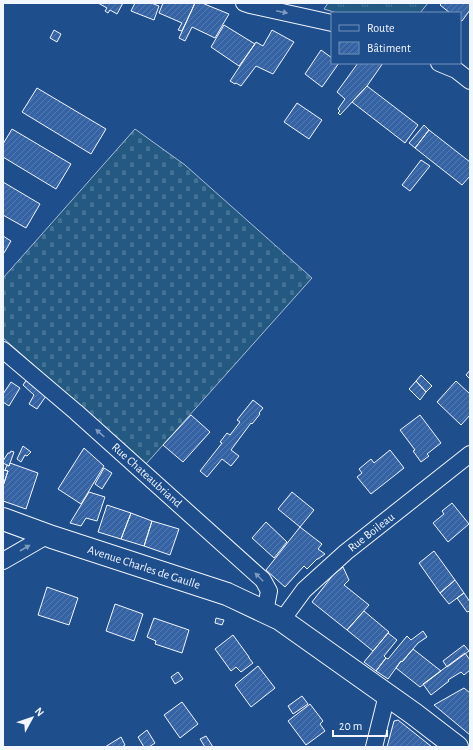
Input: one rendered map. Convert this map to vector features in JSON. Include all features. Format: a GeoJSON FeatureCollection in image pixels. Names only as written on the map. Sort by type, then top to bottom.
{"type":"FeatureCollection","features":[{"type":"Feature","properties":{"kind":"main road","name":"Avenue Charles de Gaulle"},"geometry":{"type":"LineString","coordinates":[[6,524],[48,535],[227,594],[273,616],[387,694],[457,747]]}},
{"type":"Feature","properties":{"kind":"street"},"geometry":{"type":"LineString","coordinates":[[244,3],[331,23]]}},
{"type":"Feature","properties":{"kind":"street"},"geometry":{"type":"LineString","coordinates":[[441,64],[456,70],[470,81]]}},
{"type":"Feature","properties":{"kind":"street","name":"Rue Chateaubriand"},"geometry":{"type":"LineString","coordinates":[[3,350],[82,417],[263,580],[269,591],[273,616]]}},
{"type":"Feature","properties":{"kind":"street","name":"Rue Boileau"},"geometry":{"type":"LineString","coordinates":[[273,616],[346,552],[470,454]]}},
{"type":"Feature","properties":{"kind":"street"},"geometry":{"type":"LineString","coordinates":[[3,561],[48,535]]}},
{"type":"Feature","properties":{"kind":"street"},"geometry":{"type":"LineString","coordinates":[[374,747],[387,694]]}},
{"type":"Feature","properties":{"kind":"green space"},"geometry":{"type":"Polygon","coordinates":[[[328,3],[428,3],[421,12],[334,12],[324,9],[328,3]]]}},
{"type":"Feature","properties":{"kind":"green space"},"geometry":{"type":"Polygon","coordinates":[[[135,129],[185,165],[312,278],[146,464],[3,338],[3,278],[135,129]]]}},
{"type":"Feature","properties":{"kind":"building"},"geometry":{"type":"Polygon","coordinates":[[[98,3],[123,3],[117,14],[110,10],[108,13],[105,11],[107,8],[98,3]]]}},
{"type":"Feature","properties":{"kind":"building"},"geometry":{"type":"Polygon","coordinates":[[[135,3],[151,3],[159,6],[154,20],[131,11],[135,3]]]}},
{"type":"Feature","properties":{"kind":"building"},"geometry":{"type":"Polygon","coordinates":[[[163,3],[195,3],[182,31],[178,30],[182,23],[159,13],[163,3]]]}},
{"type":"Feature","properties":{"kind":"building"},"geometry":{"type":"Polygon","coordinates":[[[195,3],[202,3],[229,14],[215,38],[192,27],[185,41],[179,38],[195,3]]]}},
{"type":"Feature","properties":{"kind":"building"},"geometry":{"type":"Polygon","coordinates":[[[442,3],[470,3],[470,10],[462,21],[461,12],[449,12],[440,5],[442,3]]]}},
{"type":"Feature","properties":{"kind":"building"},"geometry":{"type":"Polygon","coordinates":[[[224,25],[255,44],[239,66],[211,47],[224,25]]]}},
{"type":"Feature","properties":{"kind":"building"},"geometry":{"type":"Polygon","coordinates":[[[54,30],[61,34],[57,42],[50,38],[54,30]]]}},
{"type":"Feature","properties":{"kind":"building"},"geometry":{"type":"Polygon","coordinates":[[[272,30],[294,42],[273,74],[256,66],[241,86],[230,81],[256,42],[263,46],[272,30]]]}},
{"type":"Feature","properties":{"kind":"building"},"geometry":{"type":"Polygon","coordinates":[[[321,50],[331,57],[331,64],[338,64],[322,87],[305,74],[321,50]]]}},
{"type":"Feature","properties":{"kind":"building"},"geometry":{"type":"Polygon","coordinates":[[[357,64],[382,64],[367,86],[340,115],[338,113],[340,111],[338,109],[345,99],[337,92],[357,64]]]}},
{"type":"Feature","properties":{"kind":"building"},"geometry":{"type":"Polygon","coordinates":[[[367,86],[418,125],[405,143],[352,102],[367,86]]]}},
{"type":"Feature","properties":{"kind":"building"},"geometry":{"type":"Polygon","coordinates":[[[37,88],[106,129],[91,154],[22,112],[37,88]]]}},
{"type":"Feature","properties":{"kind":"building"},"geometry":{"type":"Polygon","coordinates":[[[297,103],[322,120],[309,139],[284,122],[297,103]]]}},
{"type":"Feature","properties":{"kind":"building"},"geometry":{"type":"Polygon","coordinates":[[[424,125],[429,130],[415,148],[409,143],[424,125]]]}},
{"type":"Feature","properties":{"kind":"building"},"geometry":{"type":"Polygon","coordinates":[[[12,129],[71,164],[56,189],[3,157],[3,144],[12,129]]]}},
{"type":"Feature","properties":{"kind":"building"},"geometry":{"type":"Polygon","coordinates":[[[429,130],[470,162],[470,176],[462,185],[415,148],[429,130]]]}},
{"type":"Feature","properties":{"kind":"building"},"geometry":{"type":"Polygon","coordinates":[[[421,160],[430,166],[410,191],[402,185],[421,160]]]}},
{"type":"Feature","properties":{"kind":"building"},"geometry":{"type":"Polygon","coordinates":[[[3,182],[40,204],[26,228],[3,215],[3,182]]]}},
{"type":"Feature","properties":{"kind":"building"},"geometry":{"type":"Polygon","coordinates":[[[3,236],[11,241],[4,253],[3,252],[3,236]]]}},
{"type":"Feature","properties":{"kind":"building"},"geometry":{"type":"Polygon","coordinates":[[[470,370],[470,379],[466,375],[470,370]]]}},
{"type":"Feature","properties":{"kind":"building"},"geometry":{"type":"Polygon","coordinates":[[[421,375],[432,386],[426,392],[416,381],[421,375]]]}},
{"type":"Feature","properties":{"kind":"building"},"geometry":{"type":"Polygon","coordinates":[[[27,379],[46,396],[37,409],[29,404],[34,395],[23,385],[27,379]]]}},
{"type":"Feature","properties":{"kind":"building"},"geometry":{"type":"Polygon","coordinates":[[[416,381],[426,392],[420,400],[409,389],[416,381]]]}},
{"type":"Feature","properties":{"kind":"building"},"geometry":{"type":"Polygon","coordinates":[[[456,381],[470,394],[470,415],[461,425],[437,402],[456,381]]]}},
{"type":"Feature","properties":{"kind":"building"},"geometry":{"type":"Polygon","coordinates":[[[11,382],[20,388],[9,406],[3,402],[3,394],[11,382]]]}},
{"type":"Feature","properties":{"kind":"building"},"geometry":{"type":"Polygon","coordinates":[[[253,400],[263,408],[259,413],[260,414],[252,424],[251,423],[231,450],[239,456],[231,466],[222,459],[207,477],[200,471],[222,443],[220,442],[227,433],[230,435],[240,422],[237,420],[253,400]]]}},
{"type":"Feature","properties":{"kind":"building"},"geometry":{"type":"Polygon","coordinates":[[[191,415],[210,432],[183,462],[163,445],[191,415]]]}},
{"type":"Feature","properties":{"kind":"building"},"geometry":{"type":"Polygon","coordinates":[[[420,415],[441,443],[427,454],[429,456],[421,462],[413,451],[415,450],[400,430],[420,415]]]}},
{"type":"Feature","properties":{"kind":"building"},"geometry":{"type":"Polygon","coordinates":[[[23,446],[31,452],[27,456],[25,455],[21,462],[17,459],[23,446]]]}},
{"type":"Feature","properties":{"kind":"building"},"geometry":{"type":"Polygon","coordinates":[[[84,448],[104,466],[81,504],[58,489],[84,448]]]}},
{"type":"Feature","properties":{"kind":"building"},"geometry":{"type":"Polygon","coordinates":[[[390,450],[404,468],[371,494],[357,477],[362,473],[359,469],[371,459],[374,463],[390,450]]]}},
{"type":"Feature","properties":{"kind":"building"},"geometry":{"type":"Polygon","coordinates":[[[11,451],[14,452],[9,466],[3,463],[3,461],[11,451]]]}},
{"type":"Feature","properties":{"kind":"building"},"geometry":{"type":"Polygon","coordinates":[[[10,463],[38,473],[26,509],[3,501],[3,486],[8,471],[5,470],[7,465],[9,466],[10,463]]]}},
{"type":"Feature","properties":{"kind":"building"},"geometry":{"type":"Polygon","coordinates":[[[104,468],[112,473],[102,489],[95,484],[104,468]]]}},
{"type":"Feature","properties":{"kind":"building"},"geometry":{"type":"Polygon","coordinates":[[[3,470],[8,471],[3,486],[3,470]]]}},
{"type":"Feature","properties":{"kind":"building"},"geometry":{"type":"Polygon","coordinates":[[[89,492],[105,497],[97,521],[86,518],[81,526],[70,523],[89,492]]]}},
{"type":"Feature","properties":{"kind":"building"},"geometry":{"type":"Polygon","coordinates":[[[292,492],[314,510],[300,527],[278,509],[292,492]]]}},
{"type":"Feature","properties":{"kind":"building"},"geometry":{"type":"Polygon","coordinates":[[[452,503],[469,524],[448,542],[433,523],[444,514],[442,511],[452,503]]]}},
{"type":"Feature","properties":{"kind":"building"},"geometry":{"type":"Polygon","coordinates":[[[107,505],[131,513],[121,539],[98,532],[107,505]]]}},
{"type":"Feature","properties":{"kind":"building"},"geometry":{"type":"Polygon","coordinates":[[[131,513],[152,521],[144,546],[121,539],[131,513]]]}},
{"type":"Feature","properties":{"kind":"building"},"geometry":{"type":"Polygon","coordinates":[[[152,521],[179,529],[170,555],[144,546],[152,521]]]}},
{"type":"Feature","properties":{"kind":"building"},"geometry":{"type":"Polygon","coordinates":[[[266,522],[287,542],[274,558],[252,538],[266,522]]]}},
{"type":"Feature","properties":{"kind":"building"},"geometry":{"type":"Polygon","coordinates":[[[300,527],[322,544],[318,549],[325,554],[317,559],[307,569],[304,566],[285,587],[266,570],[300,527]]]}},
{"type":"Feature","properties":{"kind":"building"},"geometry":{"type":"Polygon","coordinates":[[[434,551],[455,580],[440,593],[419,563],[434,551]]]}},
{"type":"Feature","properties":{"kind":"building"},"geometry":{"type":"Polygon","coordinates":[[[343,567],[349,580],[344,585],[369,605],[347,630],[312,602],[333,575],[343,567]]]}},
{"type":"Feature","properties":{"kind":"building"},"geometry":{"type":"Polygon","coordinates":[[[455,580],[464,593],[449,604],[440,593],[455,580]]]}},
{"type":"Feature","properties":{"kind":"building"},"geometry":{"type":"Polygon","coordinates":[[[47,587],[78,598],[69,625],[38,615],[47,587]]]}},
{"type":"Feature","properties":{"kind":"building"},"geometry":{"type":"Polygon","coordinates":[[[464,593],[470,602],[470,611],[467,612],[457,598],[464,593]]]}},
{"type":"Feature","properties":{"kind":"building"},"geometry":{"type":"Polygon","coordinates":[[[115,604],[143,614],[134,641],[106,631],[115,604]]]}},
{"type":"Feature","properties":{"kind":"building"},"geometry":{"type":"Polygon","coordinates":[[[364,611],[389,632],[373,651],[347,630],[364,611]]]}},
{"type":"Feature","properties":{"kind":"building"},"geometry":{"type":"Polygon","coordinates":[[[154,618],[189,630],[182,653],[155,644],[156,641],[147,637],[154,618]]]}},
{"type":"Feature","properties":{"kind":"building"},"geometry":{"type":"Polygon","coordinates":[[[216,618],[224,620],[222,625],[215,623],[216,618]]]}},
{"type":"Feature","properties":{"kind":"building"},"geometry":{"type":"Polygon","coordinates":[[[423,631],[427,637],[418,643],[402,662],[401,661],[388,679],[376,671],[407,636],[411,640],[423,631]]]}},
{"type":"Feature","properties":{"kind":"building"},"geometry":{"type":"Polygon","coordinates":[[[388,633],[397,640],[384,656],[386,658],[376,671],[364,662],[388,633]]]}},
{"type":"Feature","properties":{"kind":"building"},"geometry":{"type":"Polygon","coordinates":[[[233,635],[253,663],[241,672],[236,667],[231,671],[215,649],[233,635]]]}},
{"type":"Feature","properties":{"kind":"building"},"geometry":{"type":"Polygon","coordinates":[[[464,645],[469,651],[447,667],[443,661],[464,645]]]}},
{"type":"Feature","properties":{"kind":"building"},"geometry":{"type":"Polygon","coordinates":[[[413,649],[441,671],[420,687],[396,668],[413,649]]]}},
{"type":"Feature","properties":{"kind":"building"},"geometry":{"type":"Polygon","coordinates":[[[465,653],[470,660],[470,670],[464,675],[461,672],[448,680],[449,681],[431,695],[423,684],[465,653]]]}},
{"type":"Feature","properties":{"kind":"building"},"geometry":{"type":"Polygon","coordinates":[[[258,666],[275,688],[251,707],[235,685],[258,666]]]}},
{"type":"Feature","properties":{"kind":"building"},"geometry":{"type":"Polygon","coordinates":[[[178,672],[183,679],[175,684],[171,677],[178,672]]]}},
{"type":"Feature","properties":{"kind":"building"},"geometry":{"type":"Polygon","coordinates":[[[464,688],[470,693],[470,735],[434,705],[464,688]]]}},
{"type":"Feature","properties":{"kind":"building"},"geometry":{"type":"Polygon","coordinates":[[[302,696],[308,704],[293,714],[288,706],[302,696]]]}},
{"type":"Feature","properties":{"kind":"building"},"geometry":{"type":"Polygon","coordinates":[[[182,702],[198,724],[180,738],[164,715],[182,702]]]}},
{"type":"Feature","properties":{"kind":"building"},"geometry":{"type":"Polygon","coordinates":[[[310,704],[323,721],[320,724],[325,731],[306,745],[288,721],[310,704]]]}},
{"type":"Feature","properties":{"kind":"building"},"geometry":{"type":"Polygon","coordinates":[[[398,720],[432,747],[387,747],[394,721],[398,720]]]}},
{"type":"Feature","properties":{"kind":"building"},"geometry":{"type":"Polygon","coordinates":[[[147,730],[155,743],[149,747],[144,747],[138,737],[147,730]]]}},
{"type":"Feature","properties":{"kind":"building"},"geometry":{"type":"Polygon","coordinates":[[[206,736],[213,747],[205,747],[200,739],[206,736]]]}},
{"type":"Feature","properties":{"kind":"building"},"geometry":{"type":"Polygon","coordinates":[[[121,737],[125,745],[122,747],[105,747],[121,737]]]}}]}
